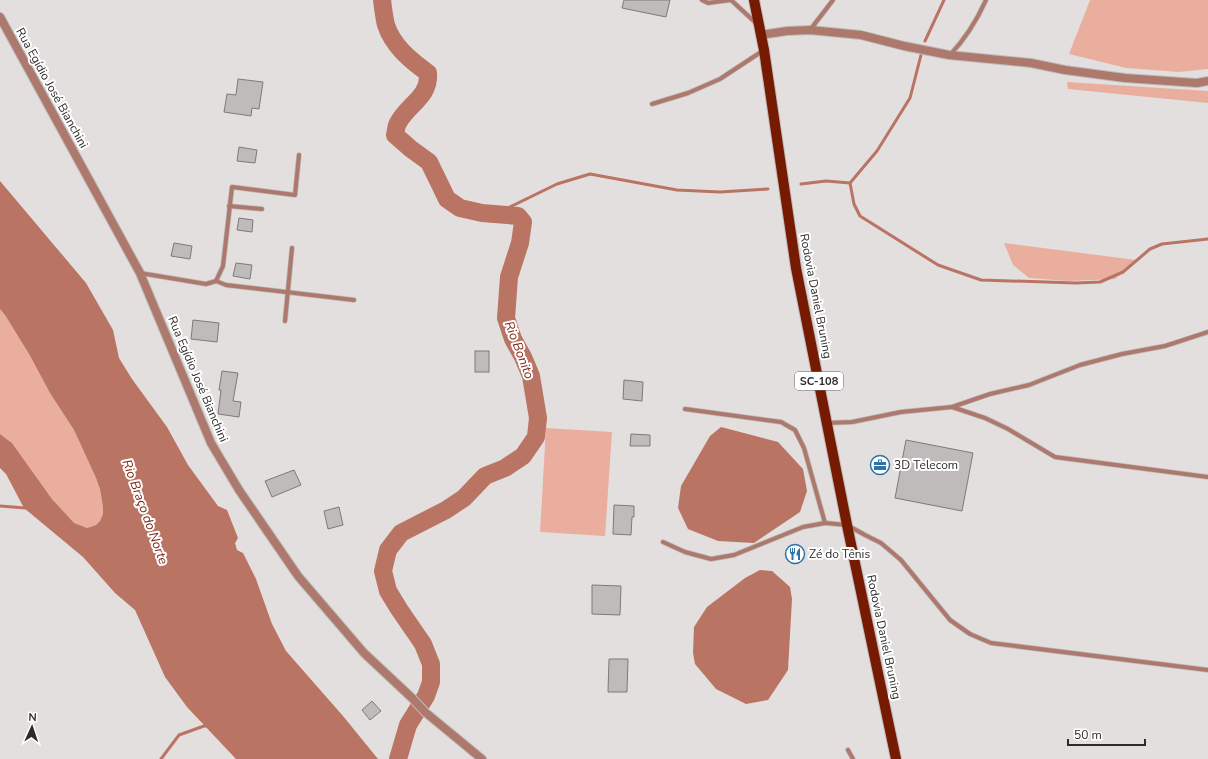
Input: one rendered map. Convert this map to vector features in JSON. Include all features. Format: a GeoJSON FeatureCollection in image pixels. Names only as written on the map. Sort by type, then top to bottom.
{"type":"FeatureCollection","features":[{"type":"Feature","properties":{"kind":"main road","name":"Rodovia Daniel Bruning"},"geometry":{"type":"LineString","coordinates":[[754,0],[764,50],[796,268],[847,525],[896,759]]}},
{"type":"Feature","properties":{"kind":"street","name":"Rua Egídio José Bianchini"},"geometry":{"type":"LineString","coordinates":[[0,17],[140,273],[211,444],[240,490],[298,576],[364,653],[425,712],[482,759]]}},
{"type":"Feature","properties":{"kind":"street"},"geometry":{"type":"LineString","coordinates":[[760,30],[810,30],[861,34],[904,46],[949,55],[1030,63],[1065,70],[1126,78],[1197,83],[1208,81]]}},
{"type":"Feature","properties":{"kind":"lane"},"geometry":{"type":"LineString","coordinates":[[702,0],[708,3],[731,0],[760,30]]}},
{"type":"Feature","properties":{"kind":"lane"},"geometry":{"type":"LineString","coordinates":[[810,30],[833,0]]}},
{"type":"Feature","properties":{"kind":"lane"},"geometry":{"type":"LineString","coordinates":[[949,55],[960,44],[971,28],[986,0]]}},
{"type":"Feature","properties":{"kind":"lane"},"geometry":{"type":"LineString","coordinates":[[652,104],[688,93],[720,79],[764,50]]}},
{"type":"Feature","properties":{"kind":"lane"},"geometry":{"type":"LineString","coordinates":[[216,281],[223,266],[232,186],[295,195],[300,155]]}},
{"type":"Feature","properties":{"kind":"lane"},"geometry":{"type":"LineString","coordinates":[[229,206],[262,209]]}},
{"type":"Feature","properties":{"kind":"lane"},"geometry":{"type":"LineString","coordinates":[[285,321],[292,248]]}},
{"type":"Feature","properties":{"kind":"lane"},"geometry":{"type":"LineString","coordinates":[[140,273],[206,284],[216,281],[226,285],[354,300]]}},
{"type":"Feature","properties":{"kind":"lane"},"geometry":{"type":"LineString","coordinates":[[827,423],[852,422],[901,412],[952,407],[990,394],[1029,385],[1080,365],[1122,354],[1165,346],[1208,332]]}},
{"type":"Feature","properties":{"kind":"lane"},"geometry":{"type":"LineString","coordinates":[[952,407],[985,418],[1055,457],[1208,477]]}},
{"type":"Feature","properties":{"kind":"lane"},"geometry":{"type":"LineString","coordinates":[[685,409],[781,422],[795,430],[804,448],[825,523]]}},
{"type":"Feature","properties":{"kind":"lane"},"geometry":{"type":"LineString","coordinates":[[663,542],[685,552],[711,559],[734,555],[803,527],[825,523],[847,525],[881,543],[901,560],[950,620],[970,634],[991,643],[1208,670]]}},
{"type":"Feature","properties":{"kind":"lane"},"geometry":{"type":"LineString","coordinates":[[848,750],[853,759]]}},
{"type":"Feature","properties":{"kind":"shaded area"},"geometry":{"type":"Polygon","coordinates":[[[1090,0],[1208,0],[1208,69],[1179,72],[1126,68],[1069,54],[1090,0]]]}},
{"type":"Feature","properties":{"kind":"shaded area"},"geometry":{"type":"Polygon","coordinates":[[[1067,82],[1208,91],[1208,103],[1068,89],[1067,82]]]}},
{"type":"Feature","properties":{"kind":"shaded area"},"geometry":{"type":"Polygon","coordinates":[[[1004,243],[1136,260],[1115,279],[1068,281],[1029,278],[1013,265],[1004,243]]]}},
{"type":"Feature","properties":{"kind":"shaded area"},"geometry":{"type":"Polygon","coordinates":[[[0,309],[29,354],[50,393],[74,430],[96,478],[100,489],[103,514],[100,521],[96,525],[87,528],[74,524],[52,499],[12,443],[0,434],[0,309]]]}},
{"type":"Feature","properties":{"kind":"shaded area"},"geometry":{"type":"Polygon","coordinates":[[[546,428],[612,432],[605,536],[540,532],[546,428]]]}},
{"type":"Feature","properties":{"kind":"water","name":"Rio Braço do Norte"},"geometry":{"type":"Polygon","coordinates":[[[0,181],[86,283],[113,330],[119,358],[132,379],[167,427],[188,465],[218,506],[227,510],[238,538],[235,543],[237,550],[243,553],[256,579],[272,624],[286,651],[343,716],[378,759],[236,759],[187,707],[165,677],[135,610],[115,593],[83,557],[24,508],[6,474],[0,468],[0,434],[12,443],[52,499],[74,523],[87,528],[96,525],[100,521],[103,514],[100,489],[74,430],[50,393],[29,354],[0,309],[0,181]]]}},
{"type":"Feature","properties":{"kind":"water"},"geometry":{"type":"Polygon","coordinates":[[[721,427],[778,442],[803,469],[807,491],[800,512],[754,543],[718,541],[688,529],[678,508],[681,486],[710,436],[721,427]]]}},
{"type":"Feature","properties":{"kind":"water"},"geometry":{"type":"Polygon","coordinates":[[[760,570],[772,571],[790,587],[792,599],[788,670],[768,700],[746,704],[716,689],[695,664],[693,653],[694,627],[707,607],[745,578],[760,570]]]}},
{"type":"Feature","properties":{"kind":"building"},"geometry":{"type":"Polygon","coordinates":[[[624,0],[670,0],[666,17],[622,8],[624,0]]]}},
{"type":"Feature","properties":{"kind":"building"},"geometry":{"type":"Polygon","coordinates":[[[238,79],[263,82],[259,109],[252,108],[251,116],[224,112],[227,94],[236,95],[238,79]]]}},
{"type":"Feature","properties":{"kind":"building"},"geometry":{"type":"Polygon","coordinates":[[[239,147],[257,150],[255,163],[237,161],[239,147]]]}},
{"type":"Feature","properties":{"kind":"building"},"geometry":{"type":"Polygon","coordinates":[[[239,218],[253,220],[252,232],[237,230],[239,218]]]}},
{"type":"Feature","properties":{"kind":"building"},"geometry":{"type":"Polygon","coordinates":[[[174,243],[192,246],[190,259],[171,256],[174,243]]]}},
{"type":"Feature","properties":{"kind":"building"},"geometry":{"type":"Polygon","coordinates":[[[236,263],[252,265],[250,279],[233,276],[236,263]]]}},
{"type":"Feature","properties":{"kind":"building"},"geometry":{"type":"Polygon","coordinates":[[[193,320],[219,323],[217,342],[191,339],[193,320]]]}},
{"type":"Feature","properties":{"kind":"building"},"geometry":{"type":"Polygon","coordinates":[[[475,351],[489,351],[489,372],[475,372],[475,351]]]}},
{"type":"Feature","properties":{"kind":"building"},"geometry":{"type":"Polygon","coordinates":[[[222,371],[238,373],[233,401],[241,402],[239,417],[218,414],[221,390],[219,390],[222,371]]]}},
{"type":"Feature","properties":{"kind":"building"},"geometry":{"type":"Polygon","coordinates":[[[624,380],[643,382],[642,401],[623,399],[624,380]]]}},
{"type":"Feature","properties":{"kind":"building"},"geometry":{"type":"Polygon","coordinates":[[[631,434],[650,435],[650,446],[630,446],[631,434]]]}},
{"type":"Feature","properties":{"kind":"building"},"geometry":{"type":"Polygon","coordinates":[[[906,440],[973,453],[962,511],[895,498],[906,440]]]}},
{"type":"Feature","properties":{"kind":"building"},"geometry":{"type":"Polygon","coordinates":[[[294,470],[301,485],[272,497],[265,481],[294,470]]]}},
{"type":"Feature","properties":{"kind":"building"},"geometry":{"type":"Polygon","coordinates":[[[614,505],[634,506],[631,535],[613,534],[614,505]]]}},
{"type":"Feature","properties":{"kind":"building"},"geometry":{"type":"Polygon","coordinates":[[[339,507],[343,525],[328,529],[324,511],[339,507]]]}},
{"type":"Feature","properties":{"kind":"building"},"geometry":{"type":"Polygon","coordinates":[[[592,585],[621,586],[620,615],[592,614],[592,585]]]}},
{"type":"Feature","properties":{"kind":"building"},"geometry":{"type":"Polygon","coordinates":[[[609,659],[628,659],[627,692],[608,692],[609,659]]]}},
{"type":"Feature","properties":{"kind":"building"},"geometry":{"type":"Polygon","coordinates":[[[372,701],[381,711],[370,720],[362,710],[372,701]]]}},
{"type":"Feature","properties":{"kind":"waterway","name":"Rio Bonito"},"geometry":{"type":"LineString","coordinates":[[382,0],[386,25],[393,40],[409,58],[428,73],[426,88],[418,100],[402,116],[397,124],[395,135],[429,162],[447,199],[460,208],[482,213],[518,216],[523,222],[520,243],[509,277],[506,318],[513,339],[531,376],[538,418],[536,437],[523,456],[505,468],[485,476],[464,498],[446,510],[401,533],[388,550],[383,571],[388,591],[423,644],[431,664],[431,682],[426,696],[408,725],[398,759]]}},
{"type":"Feature","properties":{"kind":"waterway"},"geometry":{"type":"LineString","coordinates":[[925,41],[944,0]]}},
{"type":"Feature","properties":{"kind":"waterway"},"geometry":{"type":"LineString","coordinates":[[850,183],[877,151],[910,98],[921,55]]}},
{"type":"Feature","properties":{"kind":"waterway"},"geometry":{"type":"LineString","coordinates":[[504,215],[508,208],[557,184],[590,174],[677,190],[720,192],[768,189]]}},
{"type":"Feature","properties":{"kind":"waterway"},"geometry":{"type":"LineString","coordinates":[[801,184],[826,181],[850,183]]}},
{"type":"Feature","properties":{"kind":"waterway"},"geometry":{"type":"LineString","coordinates":[[850,183],[854,204],[860,216],[938,265],[981,280],[1076,283],[1100,282],[1123,272],[1150,249],[1162,244],[1208,239]]}},
{"type":"Feature","properties":{"kind":"waterway"},"geometry":{"type":"LineString","coordinates":[[0,506],[25,508],[27,506]]}},
{"type":"Feature","properties":{"kind":"waterway"},"geometry":{"type":"LineString","coordinates":[[161,759],[179,735],[208,726]]}},
{"type":"Feature","properties":{"kind":"place","name":"3D Telecom"},"geometry":{"type":"Point","coordinates":[880,465]}},
{"type":"Feature","properties":{"kind":"place","name":"Zé do Tênis"},"geometry":{"type":"Point","coordinates":[795,554]}}]}
